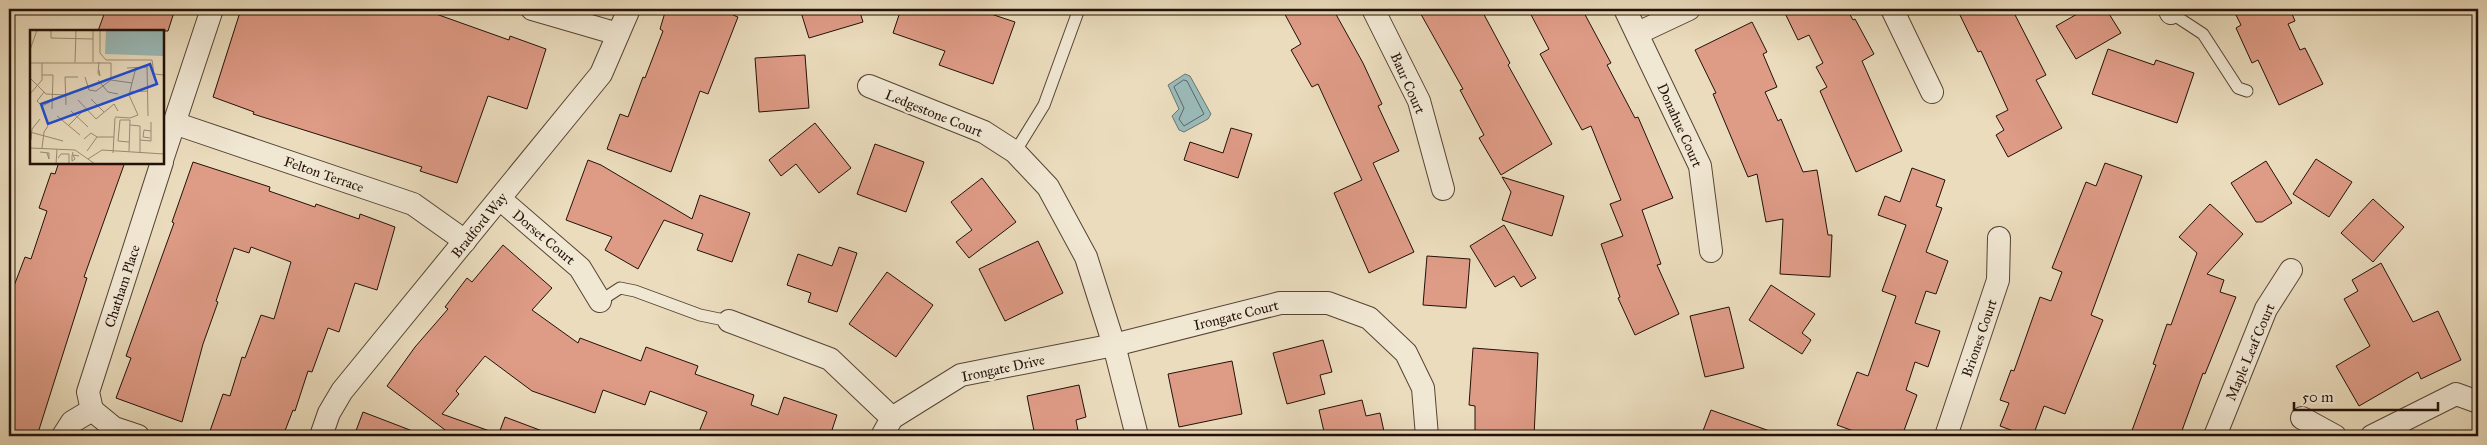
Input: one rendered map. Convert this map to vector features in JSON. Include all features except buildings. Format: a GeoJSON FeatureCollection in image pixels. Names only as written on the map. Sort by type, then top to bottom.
{"type":"FeatureCollection","features":[{"type":"Feature","properties":{"kind":"street","name":"Chatham Place"},"geometry":{"type":"LineString","coordinates":[[164,155],[212,9]]}},
{"type":"Feature","properties":{"kind":"street"},"geometry":{"type":"LineString","coordinates":[[532,9],[618,34]]}},
{"type":"Feature","properties":{"kind":"street","name":"Bradford Way"},"geometry":{"type":"LineString","coordinates":[[321,436],[329,413],[342,392],[601,74],[630,9]]}},
{"type":"Feature","properties":{"kind":"street","name":"Baur Court"},"geometry":{"type":"LineString","coordinates":[[1373,9],[1419,101],[1443,190]]}},
{"type":"Feature","properties":{"kind":"street","name":"Donahue Court"},"geometry":{"type":"LineString","coordinates":[[1625,9],[1700,166],[1711,251]]}},
{"type":"Feature","properties":{"kind":"street"},"geometry":{"type":"LineString","coordinates":[[1638,33],[1689,9]]}},
{"type":"Feature","properties":{"kind":"street"},"geometry":{"type":"LineString","coordinates":[[1892,9],[1932,92]]}},
{"type":"Feature","properties":{"kind":"street","name":"Ledgestone Court"},"geometry":{"type":"LineString","coordinates":[[869,86],[984,132],[1015,152],[1048,188],[1086,257],[1114,345],[1137,436]]}},
{"type":"Feature","properties":{"kind":"street","name":"Felton Terrace"},"geometry":{"type":"LineString","coordinates":[[174,123],[413,204],[465,242]]}},
{"type":"Feature","properties":{"kind":"street","name":"Chatham Place"},"geometry":{"type":"LineString","coordinates":[[92,410],[88,392],[161,164]]}},
{"type":"Feature","properties":{"kind":"street","name":"Dorset Court"},"geometry":{"type":"LineString","coordinates":[[500,200],[580,268],[600,302]]}},
{"type":"Feature","properties":{"kind":"street","name":"Briones Court"},"geometry":{"type":"LineString","coordinates":[[1946,436],[1998,280],[1999,238]]}},
{"type":"Feature","properties":{"kind":"street","name":"Maple Leaf Court"},"geometry":{"type":"LineString","coordinates":[[2215,436],[2266,309],[2291,270]]}},
{"type":"Feature","properties":{"kind":"street","name":"Irongate Court"},"geometry":{"type":"LineString","coordinates":[[1114,345],[1280,303],[1328,303],[1369,318],[1406,352],[1423,388],[1427,436]]}},
{"type":"Feature","properties":{"kind":"street"},"geometry":{"type":"LineString","coordinates":[[729,321],[830,359],[887,427]]}},
{"type":"Feature","properties":{"kind":"street","name":"Irongate Drive"},"geometry":{"type":"LineString","coordinates":[[887,427],[960,375],[1114,345]]}},
{"type":"Feature","properties":{"kind":"street"},"geometry":{"type":"LineString","coordinates":[[2372,436],[2456,394],[2478,402]]}},
{"type":"Feature","properties":{"kind":"street"},"geometry":{"type":"LineString","coordinates":[[63,436],[72,422],[92,410],[114,428],[138,436]]}},
{"type":"Feature","properties":{"kind":"street"},"geometry":{"type":"LineString","coordinates":[[2302,418],[2334,436]]}},
{"type":"Feature","properties":{"kind":"lane"},"geometry":{"type":"LineString","coordinates":[[1015,152],[1044,104],[1079,9]]}},
{"type":"Feature","properties":{"kind":"lane"},"geometry":{"type":"LineString","coordinates":[[2170,11],[2203,34],[2238,88],[2247,91]]}},
{"type":"Feature","properties":{"kind":"lane"},"geometry":{"type":"LineString","coordinates":[[600,302],[620,288],[635,291],[700,315],[729,321]]}},
{"type":"Feature","properties":{"kind":"water"},"geometry":{"type":"Polygon","coordinates":[[[1185,74],[1190,76],[1211,114],[1208,119],[1184,132],[1179,130],[1172,116],[1179,109],[1168,85],[1185,74]]]}}]}
